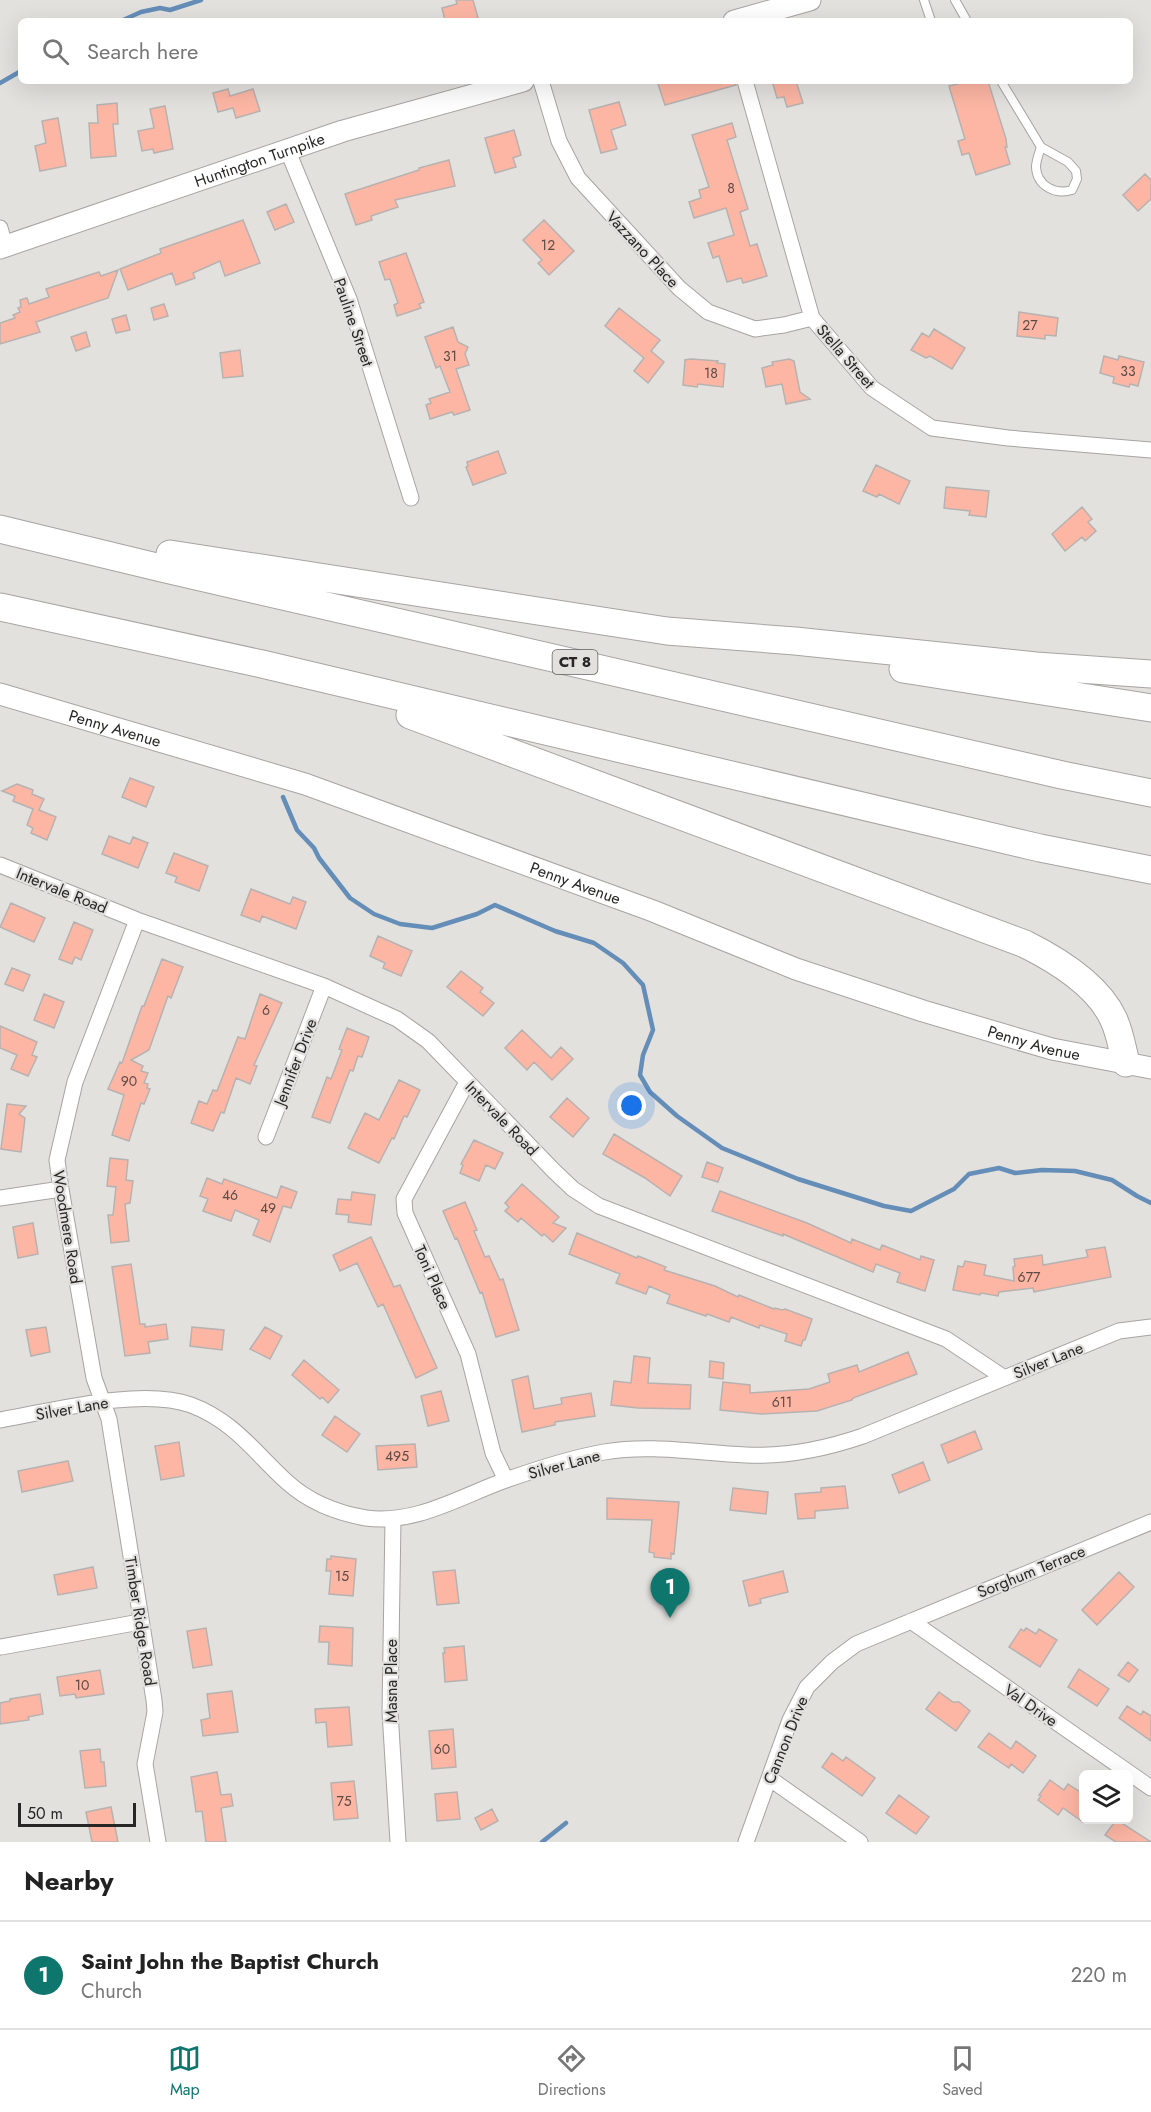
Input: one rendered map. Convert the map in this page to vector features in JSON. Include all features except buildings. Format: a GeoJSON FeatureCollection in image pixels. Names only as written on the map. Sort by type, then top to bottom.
{"type":"FeatureCollection","features":[{"type":"Feature","properties":{"kind":"highway"},"geometry":{"type":"LineString","coordinates":[[0,528],[1151,708]]}},
{"type":"Feature","properties":{"kind":"highway","name":"CT 8"},"geometry":{"type":"LineString","coordinates":[[0,528],[161,568],[1062,775],[1151,793]]}},
{"type":"Feature","properties":{"kind":"highway"},"geometry":{"type":"LineString","coordinates":[[0,607],[262,664],[1005,840],[1151,870]]}},
{"type":"Feature","properties":{"kind":"highway"},"geometry":{"type":"LineString","coordinates":[[667,631],[795,641],[1036,666],[1151,674]]}},
{"type":"Feature","properties":{"kind":"highway"},"geometry":{"type":"LineString","coordinates":[[262,664],[328,693],[400,711],[1014,939],[1055,961],[1075,975],[1100,999],[1112,1015],[1138,1065]]}},
{"type":"Feature","properties":{"kind":"main road"},"geometry":{"type":"LineString","coordinates":[[745,18],[810,0]]}},
{"type":"Feature","properties":{"kind":"main road","name":"Huntington Turnpike"},"geometry":{"type":"LineString","coordinates":[[2,241],[343,131],[512,84]]}},
{"type":"Feature","properties":{"kind":"main road","name":"Penny Avenue"},"geometry":{"type":"LineString","coordinates":[[0,694],[305,784],[653,911],[796,969],[923,1011],[1052,1049],[1138,1065]]}},
{"type":"Feature","properties":{"kind":"street","name":"Vazzano Place"},"geometry":{"type":"LineString","coordinates":[[542,84],[559,141],[578,178],[679,288],[708,312],[755,329],[812,318]]}},
{"type":"Feature","properties":{"kind":"street","name":"Stella Street"},"geometry":{"type":"LineString","coordinates":[[746,84],[812,318],[872,388],[932,428],[1008,438],[1151,450]]}},
{"type":"Feature","properties":{"kind":"street","name":"Pauline Street"},"geometry":{"type":"LineString","coordinates":[[287,149],[349,299],[411,498]]}},
{"type":"Feature","properties":{"kind":"street","name":"Intervale Road"},"geometry":{"type":"LineString","coordinates":[[0,865],[137,920],[324,986],[397,1019],[428,1041],[573,1189],[599,1206],[946,1339],[1003,1377]]}},
{"type":"Feature","properties":{"kind":"street","name":"Woodmere Road"},"geometry":{"type":"LineString","coordinates":[[104,1401],[94,1378],[57,1160],[75,1082],[137,920]]}},
{"type":"Feature","properties":{"kind":"street","name":"Jennifer Drive"},"geometry":{"type":"LineString","coordinates":[[266,1137],[324,986]]}},
{"type":"Feature","properties":{"kind":"street","name":"Toni Place"},"geometry":{"type":"LineString","coordinates":[[467,1082],[404,1199],[405,1213],[468,1354],[493,1453],[506,1480]]}},
{"type":"Feature","properties":{"kind":"street"},"geometry":{"type":"LineString","coordinates":[[0,1198],[61,1189]]}},
{"type":"Feature","properties":{"kind":"street","name":"Silver Lane"},"geometry":{"type":"LineString","coordinates":[[0,1420],[104,1401],[166,1400],[189,1404],[227,1423],[289,1483],[315,1502],[348,1514],[367,1518],[393,1519],[423,1512],[506,1480],[602,1452],[635,1448],[687,1449],[747,1455],[801,1453],[821,1449],[863,1436],[1119,1331],[1151,1327]]}},
{"type":"Feature","properties":{"kind":"street","name":"Timber Ridge Road"},"geometry":{"type":"LineString","coordinates":[[104,1401],[109,1419],[155,1713],[145,1764],[158,1842]]}},
{"type":"Feature","properties":{"kind":"street","name":"Masna Place"},"geometry":{"type":"LineString","coordinates":[[393,1519],[390,1712],[398,1842]]}},
{"type":"Feature","properties":{"kind":"street","name":"Sorghum Terrace"},"geometry":{"type":"LineString","coordinates":[[911,1621],[1151,1522]]}},
{"type":"Feature","properties":{"kind":"street","name":"Cannon Drive"},"geometry":{"type":"LineString","coordinates":[[746,1842],[790,1720],[807,1687],[832,1662],[856,1644],[911,1621]]}},
{"type":"Feature","properties":{"kind":"street","name":"Val Drive"},"geometry":{"type":"LineString","coordinates":[[911,1621],[1151,1788]]}},
{"type":"Feature","properties":{"kind":"street"},"geometry":{"type":"LineString","coordinates":[[1,1647],[140,1622]]}},
{"type":"Feature","properties":{"kind":"street"},"geometry":{"type":"LineString","coordinates":[[769,1778],[860,1842]]}},
{"type":"Feature","properties":{"kind":"lane"},"geometry":{"type":"LineString","coordinates":[[924,0],[930,18]]}},
{"type":"Feature","properties":{"kind":"lane"},"geometry":{"type":"LineString","coordinates":[[955,0],[965,18]]}},
{"type":"Feature","properties":{"kind":"lane"},"geometry":{"type":"LineString","coordinates":[[1003,84],[1041,147],[1068,162],[1076,171],[1077,179],[1072,190],[1062,193],[1052,191],[1041,181],[1036,168],[1041,147]]}},
{"type":"Feature","properties":{"kind":"waterway"},"geometry":{"type":"LineString","coordinates":[[128,18],[141,12],[160,8],[170,10],[201,0]]}},
{"type":"Feature","properties":{"kind":"waterway"},"geometry":{"type":"LineString","coordinates":[[0,83],[18,73]]}},
{"type":"Feature","properties":{"kind":"waterway"},"geometry":{"type":"LineString","coordinates":[[283,797],[297,830],[314,848],[350,898],[374,914],[400,924],[432,928],[477,914],[495,905],[555,931],[594,943],[623,963],[643,985],[653,1030],[643,1055],[640,1075],[650,1092],[677,1116],[722,1148],[798,1179],[884,1206],[911,1211],[954,1189],[969,1174],[999,1168],[1015,1173],[1042,1170],[1075,1171],[1112,1180],[1151,1203]]}},
{"type":"Feature","properties":{"kind":"waterway"},"geometry":{"type":"LineString","coordinates":[[542,1842],[566,1823]]}},
{"type":"Feature","properties":{"kind":"place","name":"Saint John the Baptist Church"},"geometry":{"type":"Point","coordinates":[670,1618]}}]}
